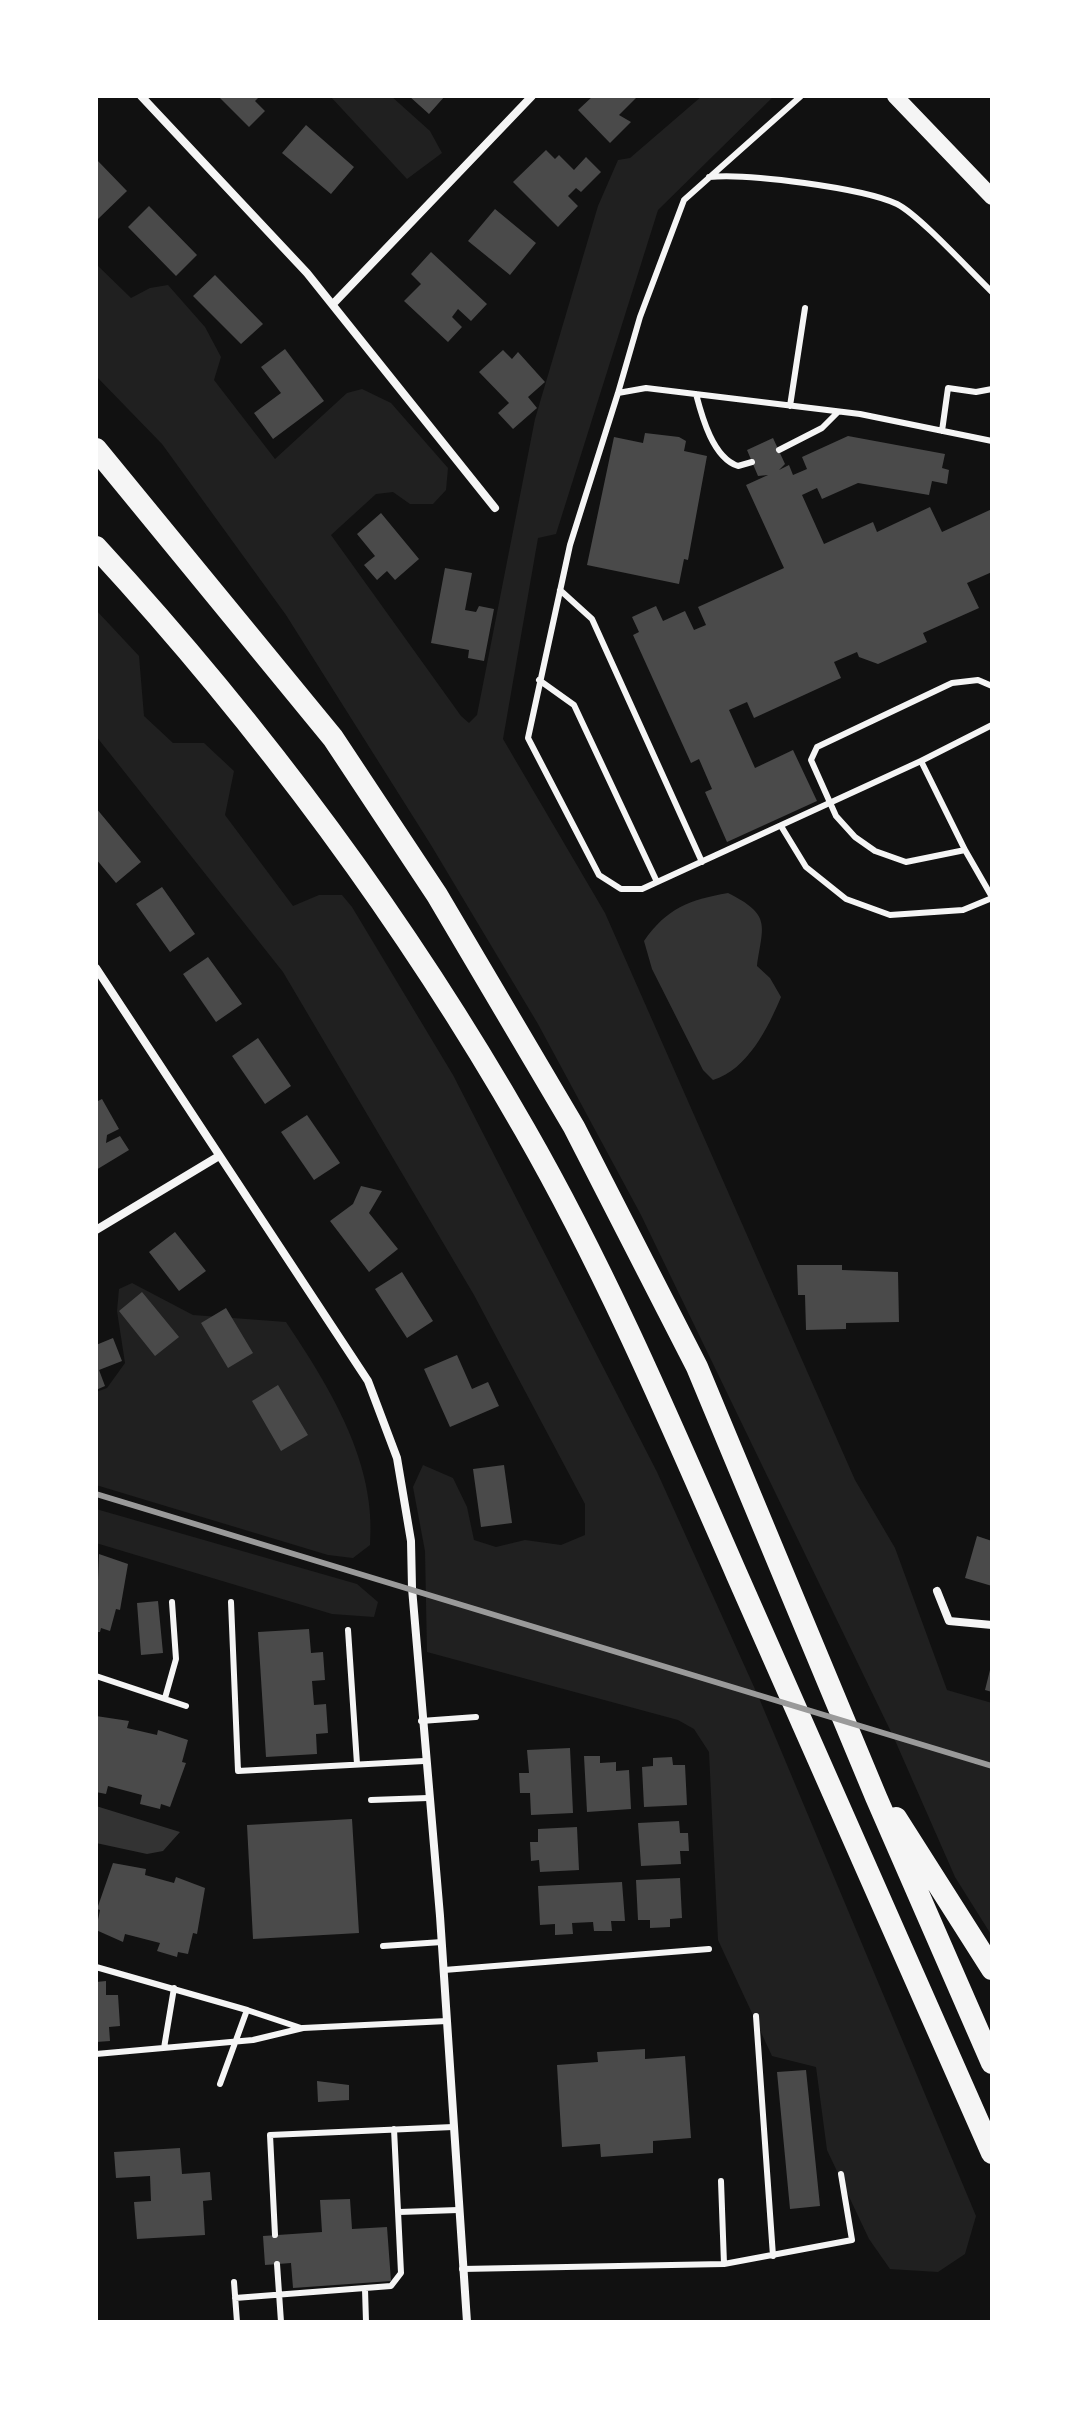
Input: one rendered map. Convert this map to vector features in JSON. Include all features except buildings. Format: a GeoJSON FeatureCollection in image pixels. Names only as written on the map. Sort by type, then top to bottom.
{"type":"FeatureCollection","features":[{"type":"Feature","properties":{"kind":"highway"},"geometry":{"type":"LineString","coordinates":[[96,449],[333,738],[437,895],[504,1005],[574,1127],[697,1367],[876,1797],[992,1969]]}},
{"type":"Feature","properties":{"kind":"highway"},"geometry":{"type":"LineString","coordinates":[[96,547],[249,725],[331,836],[407,944],[524,1129],[623,1316],[992,2153]]}},
{"type":"Feature","properties":{"kind":"highway"},"geometry":{"type":"LineString","coordinates":[[893,1822],[992,2063]]}},
{"type":"Feature","properties":{"kind":"main road"},"geometry":{"type":"LineString","coordinates":[[895,96],[989,187]]}},
{"type":"Feature","properties":{"kind":"street"},"geometry":{"type":"LineString","coordinates":[[141,96],[333,304],[495,508]]}},
{"type":"Feature","properties":{"kind":"street"},"geometry":{"type":"LineString","coordinates":[[333,304],[532,96]]}},
{"type":"Feature","properties":{"kind":"street"},"geometry":{"type":"LineString","coordinates":[[96,968],[347,1345],[385,1419],[397,1458],[409,1527],[424,1761],[442,1942],[461,2269],[467,2322]]}},
{"type":"Feature","properties":{"kind":"street"},"geometry":{"type":"LineString","coordinates":[[96,1230],[219,1156]]}},
{"type":"Feature","properties":{"kind":"street"},"geometry":{"type":"LineString","coordinates":[[937,1591],[949,1621],[992,1625]]}},
{"type":"Feature","properties":{"kind":"lane"},"geometry":{"type":"LineString","coordinates":[[801,96],[684,200],[640,317],[560,590],[528,738],[599,875],[621,889],[642,889],[991,727]]}},
{"type":"Feature","properties":{"kind":"lane"},"geometry":{"type":"LineString","coordinates":[[707,177],[737,174],[874,196],[899,205],[992,292]]}},
{"type":"Feature","properties":{"kind":"lane"},"geometry":{"type":"LineString","coordinates":[[790,406],[805,308]]}},
{"type":"Feature","properties":{"kind":"lane"},"geometry":{"type":"LineString","coordinates":[[618,393],[646,388],[838,412],[992,441]]}},
{"type":"Feature","properties":{"kind":"lane"},"geometry":{"type":"LineString","coordinates":[[942,431],[948,388],[976,392],[992,389]]}},
{"type":"Feature","properties":{"kind":"lane"},"geometry":{"type":"LineString","coordinates":[[696,394],[704,425],[724,457],[738,466],[752,462]]}},
{"type":"Feature","properties":{"kind":"lane"},"geometry":{"type":"LineString","coordinates":[[779,450],[822,428],[838,412]]}},
{"type":"Feature","properties":{"kind":"lane"},"geometry":{"type":"LineString","coordinates":[[560,590],[592,619],[702,862]]}},
{"type":"Feature","properties":{"kind":"lane"},"geometry":{"type":"LineString","coordinates":[[539,680],[574,705],[657,882]]}},
{"type":"Feature","properties":{"kind":"lane"},"geometry":{"type":"LineString","coordinates":[[965,850],[906,862],[875,851],[855,837],[829,803],[811,760],[817,747],[952,683],[978,680],[992,686]]}},
{"type":"Feature","properties":{"kind":"lane"},"geometry":{"type":"LineString","coordinates":[[781,826],[806,867],[846,899],[890,915],[963,910],[992,897],[921,761]]}},
{"type":"Feature","properties":{"kind":"lane"},"geometry":{"type":"LineString","coordinates":[[165,1698],[176,1659],[172,1602]]}},
{"type":"Feature","properties":{"kind":"lane"},"geometry":{"type":"LineString","coordinates":[[231,1602],[238,1771],[424,1761]]}},
{"type":"Feature","properties":{"kind":"lane"},"geometry":{"type":"LineString","coordinates":[[348,1630],[357,1764]]}},
{"type":"Feature","properties":{"kind":"lane"},"geometry":{"type":"LineString","coordinates":[[96,1676],[186,1706]]}},
{"type":"Feature","properties":{"kind":"lane"},"geometry":{"type":"LineString","coordinates":[[421,1721],[476,1717]]}},
{"type":"Feature","properties":{"kind":"lane"},"geometry":{"type":"LineString","coordinates":[[371,1800],[428,1798]]}},
{"type":"Feature","properties":{"kind":"lane"},"geometry":{"type":"LineString","coordinates":[[383,1946],[442,1942]]}},
{"type":"Feature","properties":{"kind":"lane"},"geometry":{"type":"LineString","coordinates":[[444,1970],[709,1949]]}},
{"type":"Feature","properties":{"kind":"lane"},"geometry":{"type":"LineString","coordinates":[[96,1967],[303,2028]]}},
{"type":"Feature","properties":{"kind":"lane"},"geometry":{"type":"LineString","coordinates":[[164,2048],[174,1988]]}},
{"type":"Feature","properties":{"kind":"lane"},"geometry":{"type":"LineString","coordinates":[[220,2084],[239,2041],[247,2010]]}},
{"type":"Feature","properties":{"kind":"lane"},"geometry":{"type":"LineString","coordinates":[[756,2016],[773,2256]]}},
{"type":"Feature","properties":{"kind":"lane"},"geometry":{"type":"LineString","coordinates":[[96,2054],[239,2041],[303,2028],[447,2021]]}},
{"type":"Feature","properties":{"kind":"lane"},"geometry":{"type":"LineString","coordinates":[[275,2235],[270,2135],[453,2127]]}},
{"type":"Feature","properties":{"kind":"lane"},"geometry":{"type":"LineString","coordinates":[[235,2298],[391,2286],[401,2273],[394,2129]]}},
{"type":"Feature","properties":{"kind":"lane"},"geometry":{"type":"LineString","coordinates":[[461,2269],[724,2264],[852,2240],[841,2174]]}},
{"type":"Feature","properties":{"kind":"lane"},"geometry":{"type":"LineString","coordinates":[[721,2181],[724,2264]]}},
{"type":"Feature","properties":{"kind":"lane"},"geometry":{"type":"LineString","coordinates":[[399,2212],[458,2210]]}},
{"type":"Feature","properties":{"kind":"lane"},"geometry":{"type":"LineString","coordinates":[[277,2264],[281,2322]]}},
{"type":"Feature","properties":{"kind":"lane"},"geometry":{"type":"LineString","coordinates":[[234,2282],[237,2322]]}},
{"type":"Feature","properties":{"kind":"lane"},"geometry":{"type":"LineString","coordinates":[[365,2289],[366,2322]]}},
{"type":"Feature","properties":{"kind":"shaded area"},"geometry":{"type":"Polygon","coordinates":[[[330,96],[391,96],[430,131],[442,153],[407,179],[330,96]]]}},
{"type":"Feature","properties":{"kind":"shaded area"},"geometry":{"type":"Polygon","coordinates":[[[702,96],[774,96],[658,210],[556,534],[538,538],[503,739],[605,913],[855,1480],[895,1548],[947,1690],[992,1703],[992,1936],[955,1877],[894,1738],[641,1215],[538,1024],[431,845],[286,615],[162,444],[96,376],[96,264],[131,298],[150,288],[168,285],[205,327],[221,357],[214,380],[275,459],[347,393],[362,389],[391,403],[448,468],[446,490],[433,504],[410,504],[393,492],[376,494],[331,535],[469,723],[477,715],[535,419],[598,206],[618,160],[630,158],[702,96]]]}},
{"type":"Feature","properties":{"kind":"shaded area"},"geometry":{"type":"Polygon","coordinates":[[[96,610],[139,656],[144,716],[173,743],[204,743],[234,771],[225,815],[293,906],[319,895],[342,895],[352,907],[453,1075],[657,1472],[759,1698],[976,2216],[965,2254],[938,2272],[890,2269],[869,2239],[827,2150],[816,2067],[772,2056],[718,1940],[709,1752],[694,1729],[678,1720],[427,1652],[425,1551],[413,1487],[423,1465],[453,1478],[467,1507],[474,1540],[496,1547],[525,1540],[561,1545],[585,1535],[585,1504],[474,1295],[283,972],[96,736],[96,610]]]}},
{"type":"Feature","properties":{"kind":"shaded area"},"geometry":{"type":"Polygon","coordinates":[[[728,893],[758,915],[762,931],[757,966],[770,978],[781,997],[770,1022],[746,1058],[725,1075],[713,1080],[703,1070],[652,969],[644,941],[661,921],[680,907],[728,893]]]}},
{"type":"Feature","properties":{"kind":"shaded area"},"geometry":{"type":"Polygon","coordinates":[[[132,1283],[193,1315],[286,1322],[334,1400],[358,1456],[366,1485],[370,1545],[353,1558],[328,1555],[96,1485],[96,1392],[107,1388],[125,1363],[117,1311],[119,1289],[132,1283]]]}},
{"type":"Feature","properties":{"kind":"shaded area"},"geometry":{"type":"Polygon","coordinates":[[[96,1509],[357,1584],[378,1602],[374,1617],[332,1614],[96,1543],[96,1509]]]}},
{"type":"Feature","properties":{"kind":"shaded area"},"geometry":{"type":"Polygon","coordinates":[[[96,1806],[180,1832],[163,1851],[147,1854],[96,1843],[96,1806]]]}},
{"type":"Feature","properties":{"kind":"railway"},"geometry":{"type":"LineString","coordinates":[[96,1494],[992,1766]]}}]}
